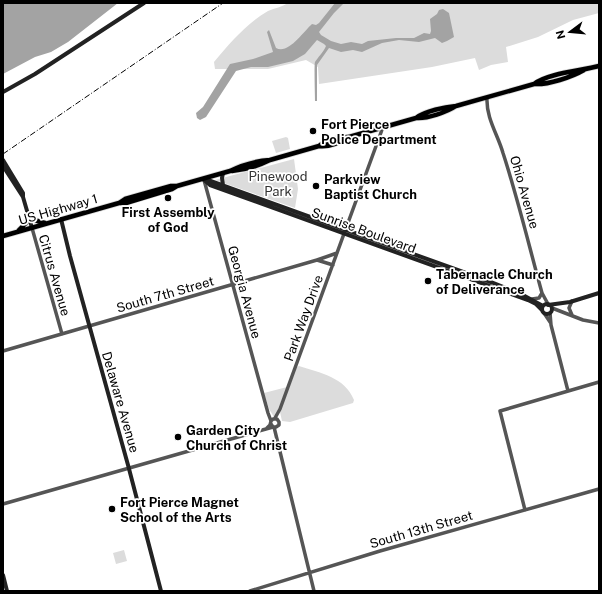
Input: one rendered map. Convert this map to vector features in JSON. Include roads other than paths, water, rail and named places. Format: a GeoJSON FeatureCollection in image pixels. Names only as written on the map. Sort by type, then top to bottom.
{"type":"FeatureCollection","features":[{"type":"Feature","properties":{"kind":"main road"},"geometry":{"type":"LineString","coordinates":[[3,92],[35,74],[144,3]]}},
{"type":"Feature","properties":{"kind":"main road","name":"US Highway 1"},"geometry":{"type":"LineString","coordinates":[[3,236],[119,203],[126,203],[261,160],[270,160],[319,146],[323,143],[336,139],[349,137],[416,118],[422,118],[450,110],[456,106],[534,84],[539,85],[599,66]]}},
{"type":"Feature","properties":{"kind":"main road","name":"Citrus Avenue"},"geometry":{"type":"LineString","coordinates":[[3,160],[23,193],[32,228]]}},
{"type":"Feature","properties":{"kind":"main road","name":"Citrus Avenue"},"geometry":{"type":"LineString","coordinates":[[3,166],[23,197]]}},
{"type":"Feature","properties":{"kind":"main road"},"geometry":{"type":"LineString","coordinates":[[223,185],[222,178],[224,173]]}},
{"type":"Feature","properties":{"kind":"main road","name":"Sunrise Boulevard"},"geometry":{"type":"LineString","coordinates":[[204,179],[210,185],[491,282],[532,299],[547,308]]}},
{"type":"Feature","properties":{"kind":"main road","name":"Sunrise Boulevard"},"geometry":{"type":"LineString","coordinates":[[204,179],[547,308]]}},
{"type":"Feature","properties":{"kind":"main road"},"geometry":{"type":"LineString","coordinates":[[28,213],[37,222],[46,223]]}},
{"type":"Feature","properties":{"kind":"main road"},"geometry":{"type":"LineString","coordinates":[[17,232],[26,223],[28,213]]}},
{"type":"Feature","properties":{"kind":"main road","name":"Delaware Avenue"},"geometry":{"type":"LineString","coordinates":[[61,219],[161,591]]}},
{"type":"Feature","properties":{"kind":"main road"},"geometry":{"type":"LineString","coordinates":[[547,308],[599,293]]}},
{"type":"Feature","properties":{"kind":"main road"},"geometry":{"type":"LineString","coordinates":[[3,575],[7,591]]}},
{"type":"Feature","properties":{"kind":"street","name":"Ohio Avenue"},"geometry":{"type":"LineString","coordinates":[[487,98],[486,104],[493,129],[503,153],[547,308],[568,391]]}},
{"type":"Feature","properties":{"kind":"street","name":"Park Way Drive"},"geometry":{"type":"LineString","coordinates":[[274,423],[383,128]]}},
{"type":"Feature","properties":{"kind":"street","name":"Georgia Avenue"},"geometry":{"type":"LineString","coordinates":[[204,179],[267,410],[274,423],[314,591]]}},
{"type":"Feature","properties":{"kind":"street","name":"Citrus Avenue"},"geometry":{"type":"LineString","coordinates":[[32,228],[62,334]]}},
{"type":"Feature","properties":{"kind":"street","name":"South 7th Street"},"geometry":{"type":"LineString","coordinates":[[3,351],[233,285],[337,253]]}},
{"type":"Feature","properties":{"kind":"street"},"geometry":{"type":"LineString","coordinates":[[317,260],[333,265]]}},
{"type":"Feature","properties":{"kind":"street"},"geometry":{"type":"LineString","coordinates":[[532,299],[539,298],[542,293]]}},
{"type":"Feature","properties":{"kind":"street"},"geometry":{"type":"LineString","coordinates":[[572,302],[569,308],[572,315]]}},
{"type":"Feature","properties":{"kind":"street"},"geometry":{"type":"LineString","coordinates":[[547,308],[564,312],[583,320],[599,323]]}},
{"type":"Feature","properties":{"kind":"street"},"geometry":{"type":"LineString","coordinates":[[525,510],[500,411],[599,382]]}},
{"type":"Feature","properties":{"kind":"street"},"geometry":{"type":"LineString","coordinates":[[3,504],[264,430],[274,423]]}},
{"type":"Feature","properties":{"kind":"street","name":"South 13th Street"},"geometry":{"type":"LineString","coordinates":[[250,591],[380,551],[599,489]]}},
{"type":"Feature","properties":{"kind":"railway"},"geometry":{"type":"LineString","coordinates":[[3,154],[223,3]]}},
{"type":"Feature","properties":{"kind":"place","name":"Fort Pierce Police Department"},"geometry":{"type":"Point","coordinates":[313,131]}},
{"type":"Feature","properties":{"kind":"place","name":"Parkview Baptist Church"},"geometry":{"type":"Point","coordinates":[316,186]}},
{"type":"Feature","properties":{"kind":"place","name":"First Assembly of God"},"geometry":{"type":"Point","coordinates":[168,198]}},
{"type":"Feature","properties":{"kind":"place","name":"Tabernacle Church of Deliverance"},"geometry":{"type":"Point","coordinates":[428,281]}},
{"type":"Feature","properties":{"kind":"place","name":"Garden City Church of Christ"},"geometry":{"type":"Point","coordinates":[178,437]}},
{"type":"Feature","properties":{"kind":"place","name":"Fort Pierce Magnet School of the Arts"},"geometry":{"type":"Point","coordinates":[112,509]}},
{"type":"Feature","properties":{"kind":"park label","name":"Pinewood Park"},"geometry":{"type":"Point","coordinates":[278,184]}}]}
